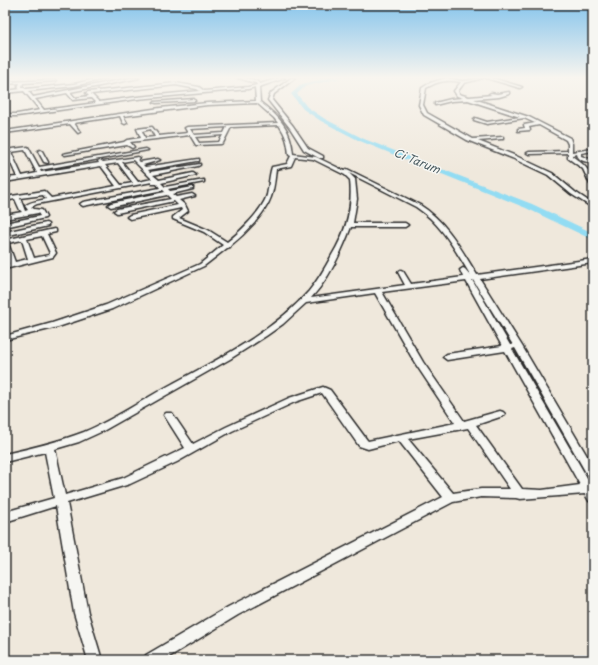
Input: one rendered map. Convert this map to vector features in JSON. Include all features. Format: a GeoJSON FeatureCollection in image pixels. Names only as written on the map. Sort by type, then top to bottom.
{"type":"FeatureCollection","features":[{"type":"Feature","properties":{"kind":"street"},"geometry":{"type":"LineString","coordinates":[[5,116],[55,109]]}},
{"type":"Feature","properties":{"kind":"street"},"geometry":{"type":"LineString","coordinates":[[63,109],[71,119],[78,132]]}},
{"type":"Feature","properties":{"kind":"street"},"geometry":{"type":"LineString","coordinates":[[5,132],[71,119],[121,115],[144,110],[161,109]]}},
{"type":"Feature","properties":{"kind":"street"},"geometry":{"type":"LineString","coordinates":[[162,109],[167,113]]}},
{"type":"Feature","properties":{"kind":"street"},"geometry":{"type":"LineString","coordinates":[[5,338],[76,319],[132,298],[202,265],[228,246],[246,229],[267,201],[274,168],[289,165],[292,156],[290,153],[288,136],[276,117],[268,109]]}},
{"type":"Feature","properties":{"kind":"street"},"geometry":{"type":"LineString","coordinates":[[151,660],[233,611],[450,498],[481,493],[520,495],[590,493],[507,347],[447,232],[429,213],[404,198],[307,150],[292,127],[277,109]]}},
{"type":"Feature","properties":{"kind":"street"},"geometry":{"type":"LineString","coordinates":[[422,109],[425,114],[469,140],[514,157],[550,174],[573,193],[593,206]]}},
{"type":"Feature","properties":{"kind":"street"},"geometry":{"type":"LineString","coordinates":[[500,109],[525,117],[552,129],[568,139],[571,158],[586,170],[593,184]]}},
{"type":"Feature","properties":{"kind":"street"},"geometry":{"type":"LineString","coordinates":[[121,115],[125,123]]}},
{"type":"Feature","properties":{"kind":"street"},"geometry":{"type":"LineString","coordinates":[[475,119],[487,123],[525,117]]}},
{"type":"Feature","properties":{"kind":"street"},"geometry":{"type":"LineString","coordinates":[[36,166],[67,156],[126,143],[127,141],[227,132],[280,124]]}},
{"type":"Feature","properties":{"kind":"street"},"geometry":{"type":"LineString","coordinates":[[520,130],[529,129],[525,126],[540,124]]}},
{"type":"Feature","properties":{"kind":"street"},"geometry":{"type":"LineString","coordinates":[[144,139],[139,130],[152,128],[158,138]]}},
{"type":"Feature","properties":{"kind":"street"},"geometry":{"type":"LineString","coordinates":[[192,135],[187,128],[227,132]]}},
{"type":"Feature","properties":{"kind":"street"},"geometry":{"type":"LineString","coordinates":[[552,129],[560,130]]}},
{"type":"Feature","properties":{"kind":"street"},"geometry":{"type":"LineString","coordinates":[[469,140],[501,138]]}},
{"type":"Feature","properties":{"kind":"street"},"geometry":{"type":"LineString","coordinates":[[67,156],[63,149],[102,142]]}},
{"type":"Feature","properties":{"kind":"street"},"geometry":{"type":"LineString","coordinates":[[67,156],[134,147],[126,143]]}},
{"type":"Feature","properties":{"kind":"street"},"geometry":{"type":"LineString","coordinates":[[20,178],[7,151],[26,148],[40,174]]}},
{"type":"Feature","properties":{"kind":"street"},"geometry":{"type":"LineString","coordinates":[[36,166],[146,150]]}},
{"type":"Feature","properties":{"kind":"street"},"geometry":{"type":"LineString","coordinates":[[529,153],[579,153],[593,150]]}},
{"type":"Feature","properties":{"kind":"street"},"geometry":{"type":"LineString","coordinates":[[40,151],[46,162]]}},
{"type":"Feature","properties":{"kind":"street"},"geometry":{"type":"LineString","coordinates":[[95,153],[120,187]]}},
{"type":"Feature","properties":{"kind":"street"},"geometry":{"type":"LineString","coordinates":[[579,153],[579,156],[582,159],[593,162]]}},
{"type":"Feature","properties":{"kind":"street"},"geometry":{"type":"LineString","coordinates":[[5,458],[76,439],[117,420],[234,354],[275,326],[312,292],[327,269],[350,225],[354,201],[352,178],[313,158],[292,156]]}},
{"type":"Feature","properties":{"kind":"street"},"geometry":{"type":"LineString","coordinates":[[137,160],[156,181],[183,206],[185,211],[175,218],[206,231],[228,246]]}},
{"type":"Feature","properties":{"kind":"street"},"geometry":{"type":"LineString","coordinates":[[5,180],[119,161],[158,160]]}},
{"type":"Feature","properties":{"kind":"street"},"geometry":{"type":"LineString","coordinates":[[119,161],[137,184]]}},
{"type":"Feature","properties":{"kind":"street"},"geometry":{"type":"LineString","coordinates":[[144,169],[197,163],[149,174]]}},
{"type":"Feature","properties":{"kind":"street"},"geometry":{"type":"LineString","coordinates":[[29,210],[28,206],[31,204],[193,175]]}},
{"type":"Feature","properties":{"kind":"street"},"geometry":{"type":"LineString","coordinates":[[83,204],[202,180]]}},
{"type":"Feature","properties":{"kind":"street"},"geometry":{"type":"LineString","coordinates":[[76,195],[86,195],[156,181]]}},
{"type":"Feature","properties":{"kind":"street"},"geometry":{"type":"LineString","coordinates":[[111,205],[191,188]]}},
{"type":"Feature","properties":{"kind":"street"},"geometry":{"type":"LineString","coordinates":[[5,199],[44,193],[50,200]]}},
{"type":"Feature","properties":{"kind":"street"},"geometry":{"type":"LineString","coordinates":[[117,211],[192,196]]}},
{"type":"Feature","properties":{"kind":"street"},"geometry":{"type":"LineString","coordinates":[[17,197],[29,210]]}},
{"type":"Feature","properties":{"kind":"street"},"geometry":{"type":"LineString","coordinates":[[130,217],[183,206]]}},
{"type":"Feature","properties":{"kind":"street"},"geometry":{"type":"LineString","coordinates":[[5,215],[29,210]]}},
{"type":"Feature","properties":{"kind":"street"},"geometry":{"type":"LineString","coordinates":[[5,215],[29,210],[40,211],[43,217],[5,225]]}},
{"type":"Feature","properties":{"kind":"street"},"geometry":{"type":"LineString","coordinates":[[5,234],[46,225]]}},
{"type":"Feature","properties":{"kind":"street"},"geometry":{"type":"LineString","coordinates":[[350,225],[405,225]]}},
{"type":"Feature","properties":{"kind":"street"},"geometry":{"type":"LineString","coordinates":[[13,265],[5,243],[54,232]]}},
{"type":"Feature","properties":{"kind":"street"},"geometry":{"type":"LineString","coordinates":[[5,267],[52,255],[44,234]]}},
{"type":"Feature","properties":{"kind":"street"},"geometry":{"type":"LineString","coordinates":[[24,238],[32,261]]}},
{"type":"Feature","properties":{"kind":"street"},"geometry":{"type":"LineString","coordinates":[[303,301],[593,261]]}},
{"type":"Feature","properties":{"kind":"street"},"geometry":{"type":"LineString","coordinates":[[463,270],[472,278],[518,346],[593,475]]}},
{"type":"Feature","properties":{"kind":"street"},"geometry":{"type":"LineString","coordinates":[[401,272],[409,286]]}},
{"type":"Feature","properties":{"kind":"street"},"geometry":{"type":"LineString","coordinates":[[377,290],[419,363],[520,495]]}},
{"type":"Feature","properties":{"kind":"street"},"geometry":{"type":"LineString","coordinates":[[447,357],[518,346]]}},
{"type":"Feature","properties":{"kind":"street"},"geometry":{"type":"LineString","coordinates":[[5,517],[60,502],[126,481],[154,469],[190,449],[271,410],[322,390],[327,392],[364,444],[368,445],[465,424],[500,414]]}},
{"type":"Feature","properties":{"kind":"street"},"geometry":{"type":"LineString","coordinates":[[169,415],[190,449]]}},
{"type":"Feature","properties":{"kind":"street"},"geometry":{"type":"LineString","coordinates":[[401,437],[450,498]]}},
{"type":"Feature","properties":{"kind":"street"},"geometry":{"type":"LineString","coordinates":[[49,447],[81,613],[95,660]]}},
{"type":"Feature","properties":{"kind":"waterway","name":"Ci Tarum"},"geometry":{"type":"LineString","coordinates":[[307,109],[323,120],[362,140],[529,206],[593,237]]}}]}
